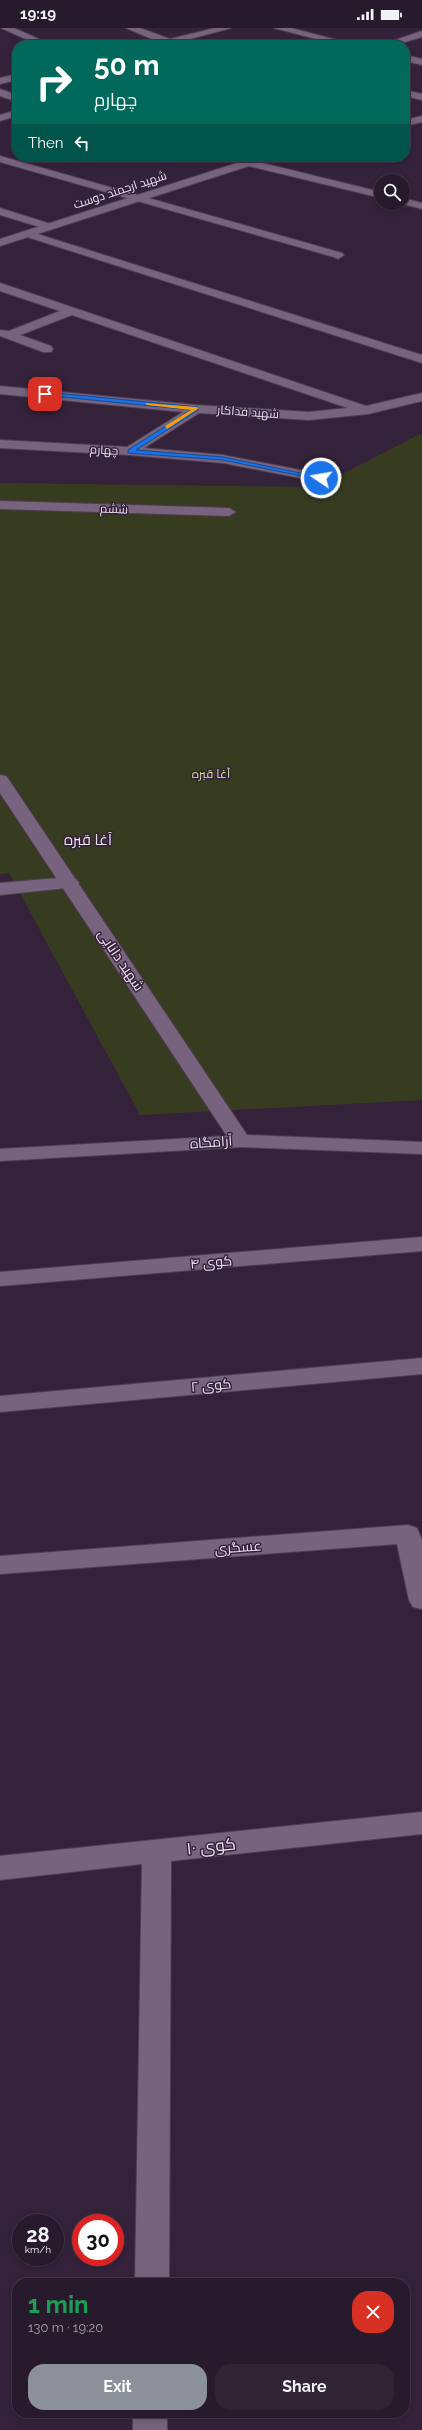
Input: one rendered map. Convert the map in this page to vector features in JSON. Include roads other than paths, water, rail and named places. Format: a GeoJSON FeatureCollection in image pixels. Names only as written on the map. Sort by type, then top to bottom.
{"type":"FeatureCollection","features":[{"type":"Feature","properties":{"kind":"street"},"geometry":{"type":"LineString","coordinates":[[6,28],[35,40]]}},
{"type":"Feature","properties":{"kind":"street"},"geometry":{"type":"LineString","coordinates":[[131,28],[164,40]]}},
{"type":"Feature","properties":{"kind":"street"},"geometry":{"type":"LineString","coordinates":[[178,40],[226,28]]}},
{"type":"Feature","properties":{"kind":"street"},"geometry":{"type":"LineString","coordinates":[[279,28],[330,40]]}},
{"type":"Feature","properties":{"kind":"street"},"geometry":{"type":"LineString","coordinates":[[402,40],[422,34]]}},
{"type":"Feature","properties":{"kind":"street"},"geometry":{"type":"LineString","coordinates":[[410,59],[422,62]]}},
{"type":"Feature","properties":{"kind":"street"},"geometry":{"type":"LineString","coordinates":[[0,81],[12,78]]}},
{"type":"Feature","properties":{"kind":"street"},"geometry":{"type":"LineString","coordinates":[[0,92],[12,97]]}},
{"type":"Feature","properties":{"kind":"street"},"geometry":{"type":"LineString","coordinates":[[410,94],[422,97]]}},
{"type":"Feature","properties":{"kind":"street"},"geometry":{"type":"LineString","coordinates":[[0,118],[12,114]]}},
{"type":"Feature","properties":{"kind":"street"},"geometry":{"type":"LineString","coordinates":[[410,122],[422,119]]}},
{"type":"Feature","properties":{"kind":"street"},"geometry":{"type":"LineString","coordinates":[[0,159],[338,254]]}},
{"type":"Feature","properties":{"kind":"street"},"geometry":{"type":"LineString","coordinates":[[244,162],[374,193]]}},
{"type":"Feature","properties":{"kind":"street","name":"شهید ارجمند دوست"},"geometry":{"type":"LineString","coordinates":[[0,243],[248,163]]}},
{"type":"Feature","properties":{"kind":"street"},"geometry":{"type":"LineString","coordinates":[[410,203],[422,206]]}},
{"type":"Feature","properties":{"kind":"street"},"geometry":{"type":"LineString","coordinates":[[0,211],[50,227]]}},
{"type":"Feature","properties":{"kind":"street"},"geometry":{"type":"LineString","coordinates":[[28,234],[422,359]]}},
{"type":"Feature","properties":{"kind":"street"},"geometry":{"type":"LineString","coordinates":[[0,287],[368,410]]}},
{"type":"Feature","properties":{"kind":"street"},"geometry":{"type":"LineString","coordinates":[[5,334],[72,311]]}},
{"type":"Feature","properties":{"kind":"street"},"geometry":{"type":"LineString","coordinates":[[5,334],[47,349]]}},
{"type":"Feature","properties":{"kind":"street","name":"شهید فداکار"},"geometry":{"type":"LineString","coordinates":[[0,390],[196,408],[309,416],[368,410],[422,397]]}},
{"type":"Feature","properties":{"kind":"street","name":"چهارم"},"geometry":{"type":"LineString","coordinates":[[0,444],[130,452],[196,408]]}},
{"type":"Feature","properties":{"kind":"street"},"geometry":{"type":"LineString","coordinates":[[130,452],[223,459],[321,478]]}},
{"type":"Feature","properties":{"kind":"street","name":"ششم"},"geometry":{"type":"LineString","coordinates":[[0,505],[229,512]]}},
{"type":"Feature","properties":{"kind":"street","name":"شهید دانایی"},"geometry":{"type":"LineString","coordinates":[[0,780],[241,1141]]}},
{"type":"Feature","properties":{"kind":"street"},"geometry":{"type":"LineString","coordinates":[[0,890],[70,883]]}},
{"type":"Feature","properties":{"kind":"street","name":"آرامگاه"},"geometry":{"type":"LineString","coordinates":[[0,1156],[241,1141],[422,1148]]}},
{"type":"Feature","properties":{"kind":"street","name":"کوی ۴"},"geometry":{"type":"LineString","coordinates":[[0,1279],[422,1244]]}},
{"type":"Feature","properties":{"kind":"street","name":"کوی ۲"},"geometry":{"type":"LineString","coordinates":[[0,1404],[422,1366]]}},
{"type":"Feature","properties":{"kind":"street","name":"عسگری"},"geometry":{"type":"LineString","coordinates":[[0,1565],[408,1534],[422,1600]]}},
{"type":"Feature","properties":{"kind":"street","name":"کوی ۱۰"},"geometry":{"type":"LineString","coordinates":[[0,1868],[422,1823]]}},
{"type":"Feature","properties":{"kind":"street"},"geometry":{"type":"LineString","coordinates":[[152,2278],[157,1851]]}},
{"type":"Feature","properties":{"kind":"street"},"geometry":{"type":"LineString","coordinates":[[150,2418],[150,2430]]}},
{"type":"Feature","properties":{"kind":"district","name":"آغا قبره"},"geometry":{"type":"Point","coordinates":[88,840]}}]}
